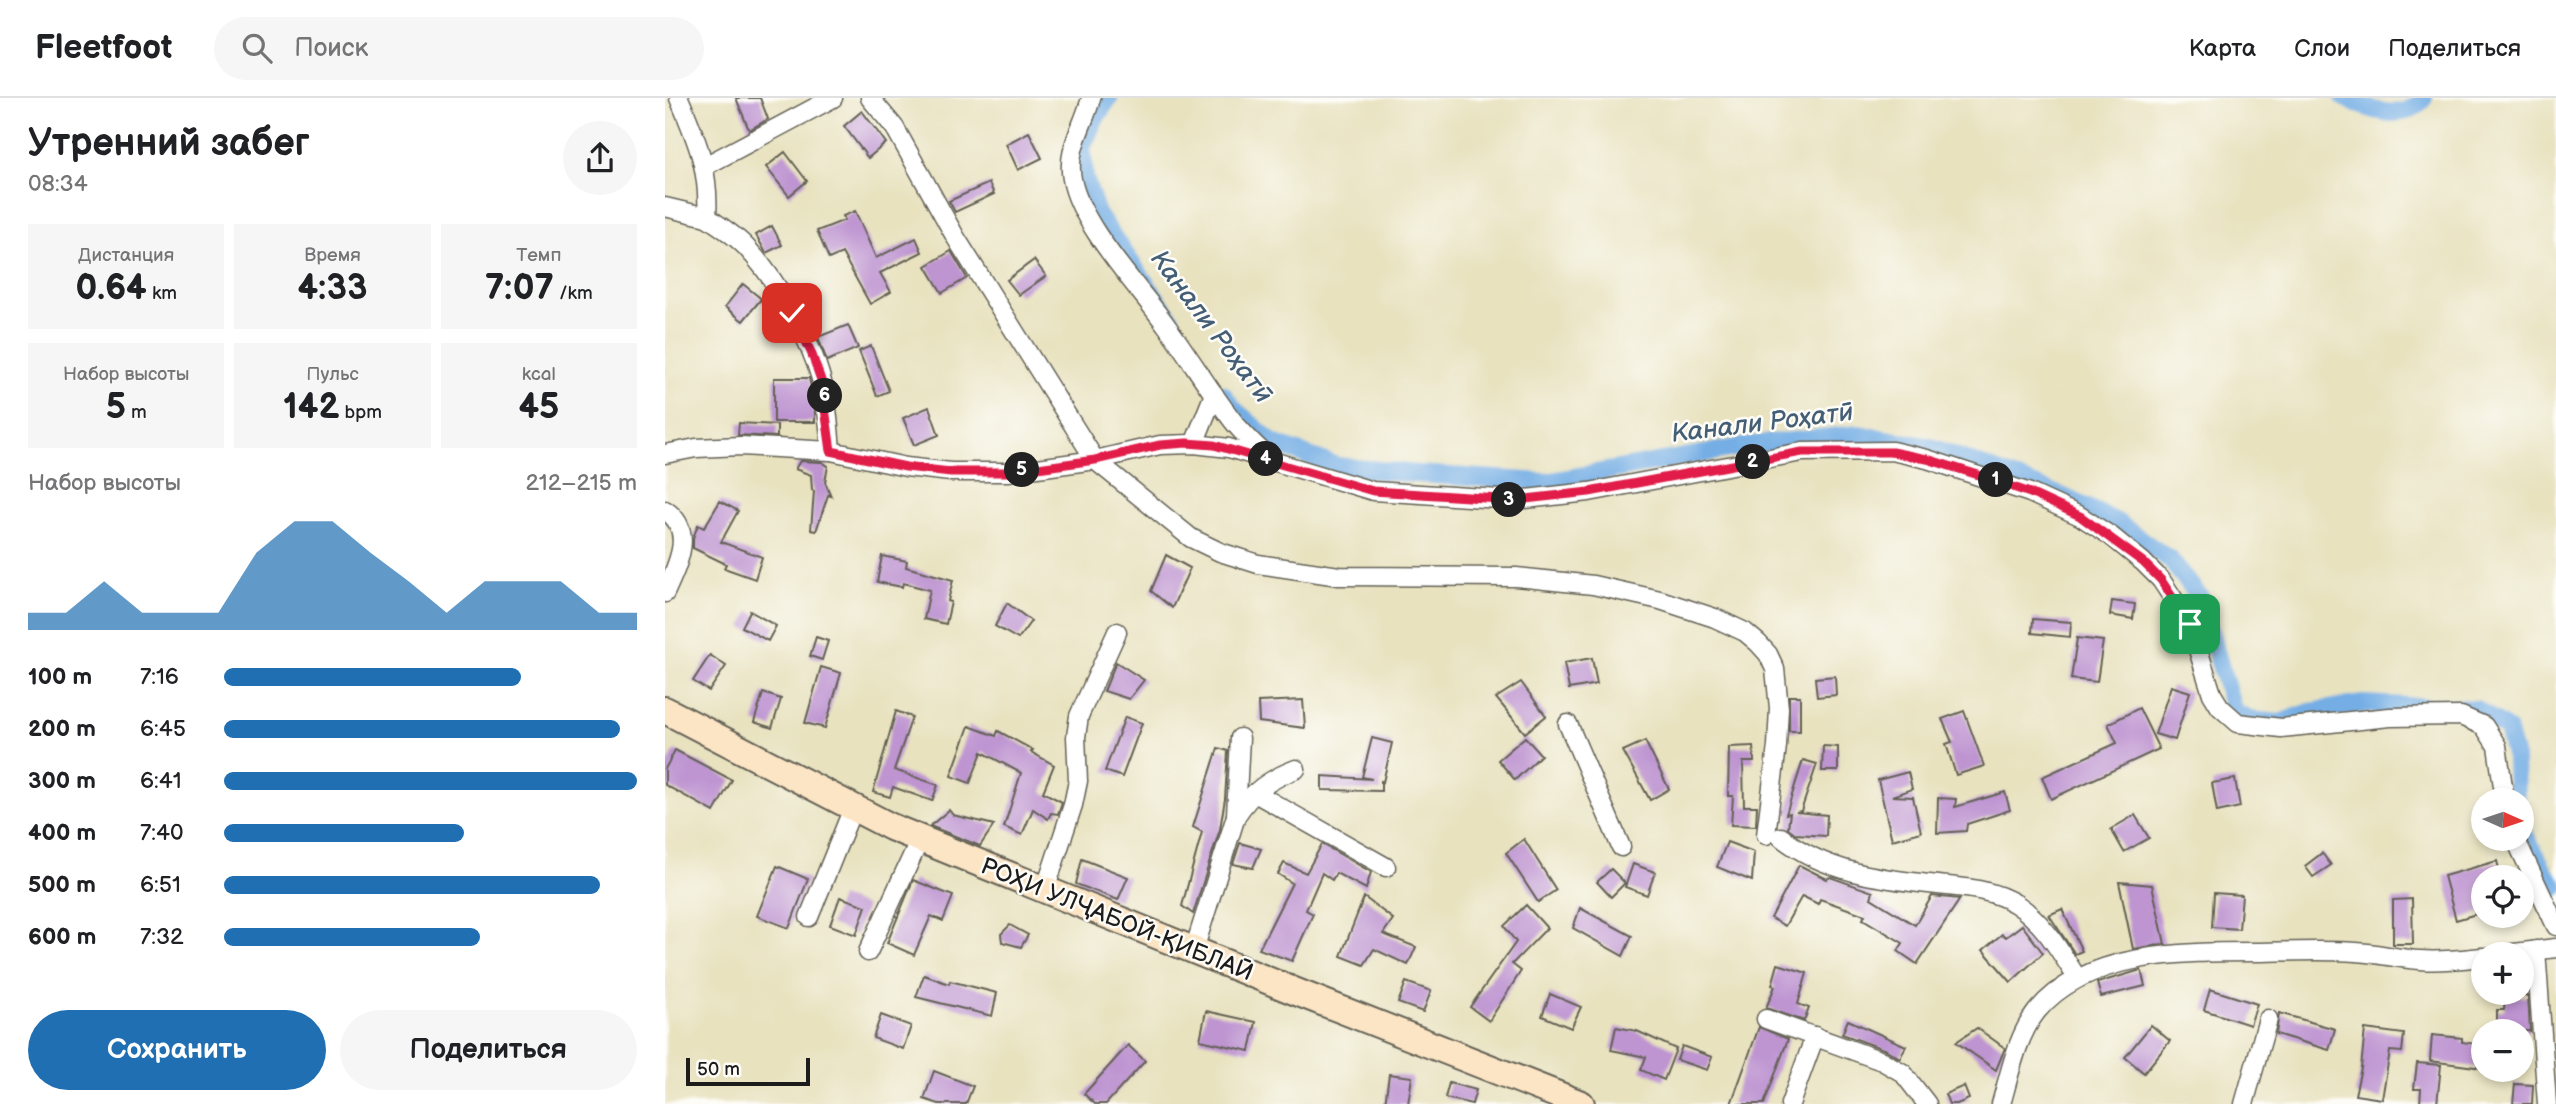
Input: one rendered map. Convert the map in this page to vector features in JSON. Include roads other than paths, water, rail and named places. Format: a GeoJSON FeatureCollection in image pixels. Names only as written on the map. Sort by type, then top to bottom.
{"type":"FeatureCollection","features":[{"type":"Feature","properties":{"kind":"street"},"geometry":{"type":"LineString","coordinates":[[679,98],[705,166],[709,194],[707,217]]}},
{"type":"Feature","properties":{"kind":"street"},"geometry":{"type":"LineString","coordinates":[[705,166],[833,98]]}},
{"type":"Feature","properties":{"kind":"street"},"geometry":{"type":"LineString","coordinates":[[870,98],[895,128],[956,238],[1095,460],[1191,538],[1220,552],[1258,564],[1339,576],[1516,577],[1593,585],[1660,600],[1715,618],[1745,632],[1769,654],[1778,682],[1773,836],[1822,863],[1856,874],[1985,890],[2015,903],[2034,918],[2054,942],[2077,978]]}},
{"type":"Feature","properties":{"kind":"street"},"geometry":{"type":"LineString","coordinates":[[1090,99],[1070,162],[1081,208],[1234,422],[1273,462]]}},
{"type":"Feature","properties":{"kind":"street"},"geometry":{"type":"LineString","coordinates":[[665,207],[707,217],[745,246],[769,276],[792,313],[821,380],[831,451]]}},
{"type":"Feature","properties":{"kind":"street"},"geometry":{"type":"LineString","coordinates":[[1194,444],[1214,394]]}},
{"type":"Feature","properties":{"kind":"street"},"geometry":{"type":"LineString","coordinates":[[665,454],[696,448],[741,446],[831,451],[882,463],[951,472],[1009,472],[1095,460],[1160,445],[1214,445],[1373,491],[1516,500],[1589,492],[1802,452],[1892,452],[1927,459],[2030,493],[2080,516],[2143,562],[2161,580],[2190,624],[2212,694],[2220,707],[2238,723],[2281,728],[2390,717],[2462,716],[2484,726],[2497,746],[2503,788]]}},
{"type":"Feature","properties":{"kind":"street"},"geometry":{"type":"LineString","coordinates":[[665,510],[678,520],[682,540],[680,556],[665,593]]}},
{"type":"Feature","properties":{"kind":"street"},"geometry":{"type":"LineString","coordinates":[[1045,890],[1067,831],[1078,781],[1076,737],[1079,716],[1118,632]]}},
{"type":"Feature","properties":{"kind":"street","name":"РОҲИ УЛҶАБОЙ-ҚИБЛАӢ"},"geometry":{"type":"LineString","coordinates":[[665,710],[853,808],[920,839],[1581,1104]]}},
{"type":"Feature","properties":{"kind":"street"},"geometry":{"type":"LineString","coordinates":[[1568,724],[1621,847]]}},
{"type":"Feature","properties":{"kind":"street"},"geometry":{"type":"LineString","coordinates":[[1194,950],[1236,816],[1240,738]]}},
{"type":"Feature","properties":{"kind":"street"},"geometry":{"type":"LineString","coordinates":[[1236,816],[1264,784],[1296,769]]}},
{"type":"Feature","properties":{"kind":"street"},"geometry":{"type":"LineString","coordinates":[[1255,793],[1387,867]]}},
{"type":"Feature","properties":{"kind":"street"},"geometry":{"type":"LineString","coordinates":[[809,917],[853,808]]}},
{"type":"Feature","properties":{"kind":"street"},"geometry":{"type":"LineString","coordinates":[[869,952],[920,839]]}},
{"type":"Feature","properties":{"kind":"street"},"geometry":{"type":"LineString","coordinates":[[2521,851],[2556,926]]}},
{"type":"Feature","properties":{"kind":"street"},"geometry":{"type":"LineString","coordinates":[[2547,1104],[2536,950],[2556,948]]}},
{"type":"Feature","properties":{"kind":"street"},"geometry":{"type":"LineString","coordinates":[[2001,1104],[2021,1038],[2036,1012],[2053,994],[2077,978],[2154,956],[2192,952],[2340,951],[2421,960],[2471,958]]}},
{"type":"Feature","properties":{"kind":"street"},"geometry":{"type":"LineString","coordinates":[[1766,1019],[1882,1061],[1903,1073],[1927,1104]]}},
{"type":"Feature","properties":{"kind":"street"},"geometry":{"type":"LineString","coordinates":[[2244,1104],[2268,1019]]}},
{"type":"Feature","properties":{"kind":"street"},"geometry":{"type":"LineString","coordinates":[[1790,1104],[1815,1036]]}},
{"type":"Feature","properties":{"kind":"waterway","name":"Канали Роҳатӣ"},"geometry":{"type":"LineString","coordinates":[[1109,98],[1095,119],[1082,147],[1085,178],[1097,214],[1171,319]]}},
{"type":"Feature","properties":{"kind":"waterway","name":"Канали Роҳатӣ"},"geometry":{"type":"LineString","coordinates":[[2344,98],[2364,107],[2396,113],[2407,111],[2424,98]]}},
{"type":"Feature","properties":{"kind":"waterway","name":"Канали Роҳатӣ"},"geometry":{"type":"LineString","coordinates":[[1223,394],[1234,409],[1273,443],[1337,466],[1417,474],[1545,482],[1752,445],[1859,434],[1931,447],[2069,499],[2117,522],[2170,560],[2200,597],[2234,712],[2250,720],[2280,723],[2310,712],[2363,704],[2476,709],[2507,729],[2515,758],[2516,788]]}},
{"type":"Feature","properties":{"kind":"waterway","name":"Канали Роҳатӣ"},"geometry":{"type":"LineString","coordinates":[[2534,851],[2556,887]]}}]}
